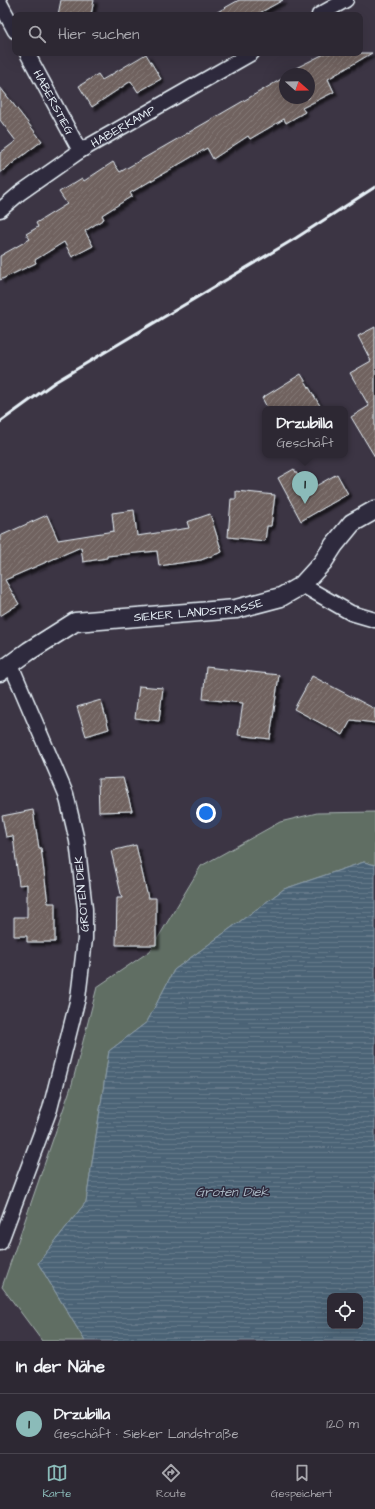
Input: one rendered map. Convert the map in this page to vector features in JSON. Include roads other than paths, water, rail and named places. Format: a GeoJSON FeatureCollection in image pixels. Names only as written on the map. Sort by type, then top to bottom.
{"type":"FeatureCollection","features":[{"type":"Feature","properties":{"kind":"street"},"geometry":{"type":"LineString","coordinates":[[325,12],[346,0]]}},
{"type":"Feature","properties":{"kind":"street"},"geometry":{"type":"LineString","coordinates":[[0,4],[12,26]]}},
{"type":"Feature","properties":{"kind":"street","name":"HABERSTIEG"},"geometry":{"type":"LineString","coordinates":[[29,56],[80,150]]}},
{"type":"Feature","properties":{"kind":"street","name":"HABERKAMP"},"geometry":{"type":"LineString","coordinates":[[0,210],[20,193],[80,150],[247,56]]}},
{"type":"Feature","properties":{"kind":"street","name":"SIEKER LANDSTRASSE"},"geometry":{"type":"LineString","coordinates":[[5,669],[29,651],[75,622],[236,609],[281,597],[302,585],[323,562],[334,545],[352,523],[375,510]]}},
{"type":"Feature","properties":{"kind":"street"},"geometry":{"type":"LineString","coordinates":[[302,585],[351,613],[375,620]]}},
{"type":"Feature","properties":{"kind":"street","name":"GROTEN DIEK"},"geometry":{"type":"LineString","coordinates":[[0,1243],[50,1109],[78,998],[85,939],[85,909],[77,841],[66,794],[5,669]]}},
{"type":"Feature","properties":{"kind":"water","name":"Groten Diek"},"geometry":{"type":"Polygon","coordinates":[[[364,862],[375,865],[375,1341],[85,1341],[38,1263],[86,1202],[109,1051],[147,1022],[174,970],[284,889],[364,862]]]}},
{"type":"Feature","properties":{"kind":"railway"},"geometry":{"type":"LineString","coordinates":[[0,422],[55,382],[296,238],[375,187]]}},
{"type":"Feature","properties":{"kind":"place","name":"Drzubilla"},"geometry":{"type":"Point","coordinates":[305,504]}}]}
